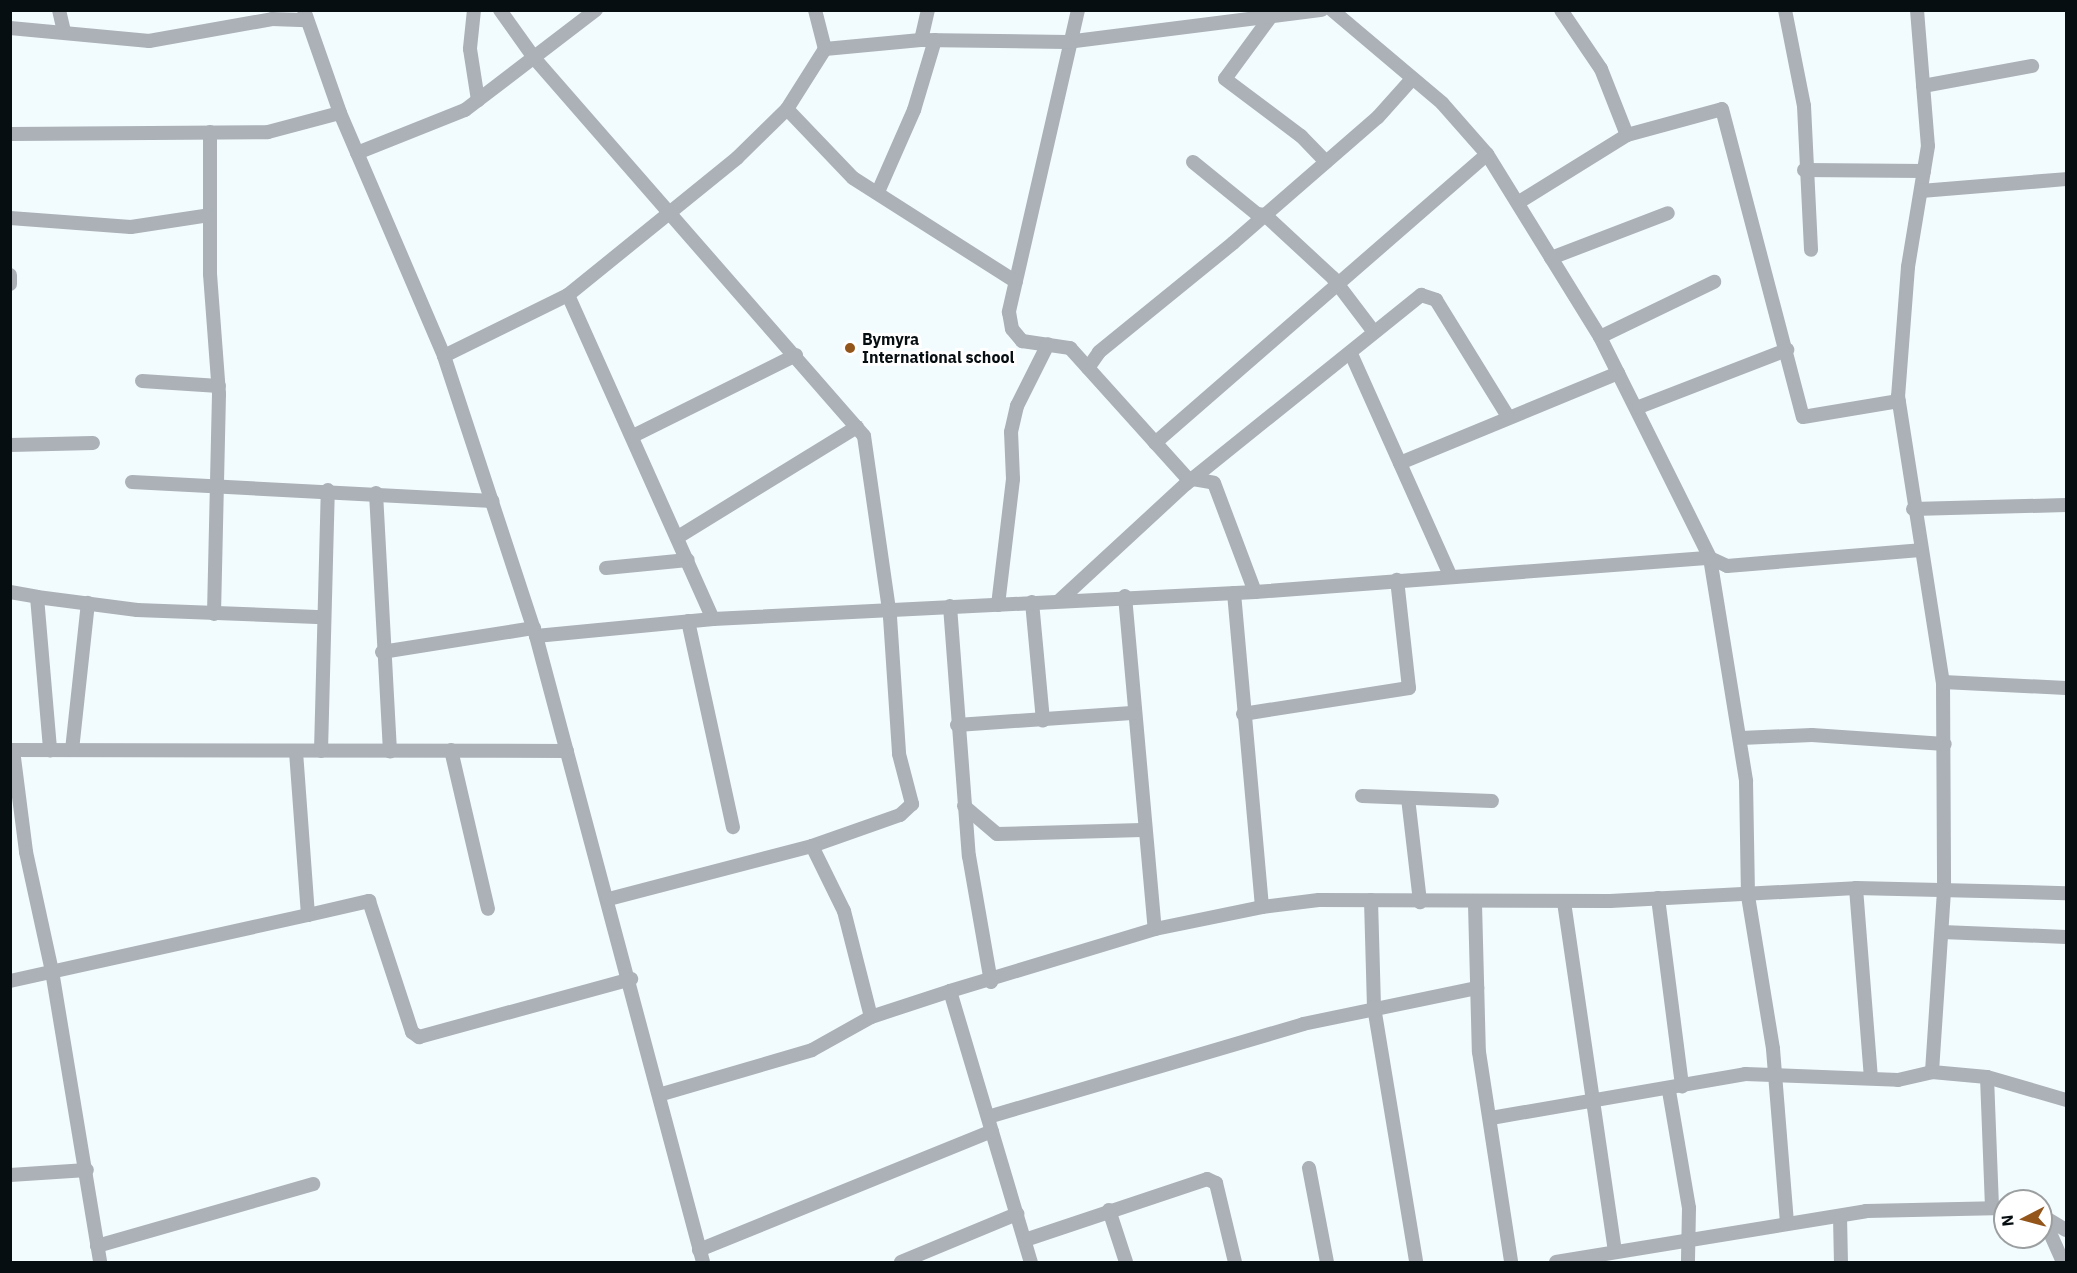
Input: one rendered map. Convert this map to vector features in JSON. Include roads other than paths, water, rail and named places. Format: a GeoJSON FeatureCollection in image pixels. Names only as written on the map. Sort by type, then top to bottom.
{"type":"FeatureCollection","features":[{"type":"Feature","properties":{"kind":"street"},"geometry":{"type":"LineString","coordinates":[[59,10],[64,32]]}},
{"type":"Feature","properties":{"kind":"street"},"geometry":{"type":"LineString","coordinates":[[474,10],[470,49],[478,100]]}},
{"type":"Feature","properties":{"kind":"street"},"geometry":{"type":"LineString","coordinates":[[500,10],[535,59],[671,216],[796,355],[864,436],[889,610],[897,739],[912,804],[900,815],[812,846],[609,899]]}},
{"type":"Feature","properties":{"kind":"street"},"geometry":{"type":"LineString","coordinates":[[357,153],[465,110],[535,59],[596,10]]}},
{"type":"Feature","properties":{"kind":"street"},"geometry":{"type":"LineString","coordinates":[[444,356],[568,295],[671,216],[787,109],[825,49],[815,10]]}},
{"type":"Feature","properties":{"kind":"street"},"geometry":{"type":"LineString","coordinates":[[878,192],[914,110],[928,40],[927,10]]}},
{"type":"Feature","properties":{"kind":"street"},"geometry":{"type":"LineString","coordinates":[[1078,10],[1074,38],[1009,312],[1012,328],[1022,341],[1070,348],[1187,478],[1214,483],[1255,592]]}},
{"type":"Feature","properties":{"kind":"street"},"geometry":{"type":"LineString","coordinates":[[825,49],[928,40],[1074,38],[1322,10]]}},
{"type":"Feature","properties":{"kind":"street"},"geometry":{"type":"LineString","coordinates":[[1332,10],[1412,80],[1442,103],[1487,154],[1519,202],[1639,407],[1710,558],[1741,738],[1748,896],[1776,1074],[1787,1223]]}},
{"type":"Feature","properties":{"kind":"street"},"geometry":{"type":"LineString","coordinates":[[1561,10],[1601,69],[1628,135]]}},
{"type":"Feature","properties":{"kind":"street"},"geometry":{"type":"LineString","coordinates":[[1785,10],[1804,106],[1804,170],[1811,250]]}},
{"type":"Feature","properties":{"kind":"street"},"geometry":{"type":"LineString","coordinates":[[1917,10],[1928,146],[1908,267],[1899,401],[1913,509],[1944,682],[1944,891],[1932,1072]]}},
{"type":"Feature","properties":{"kind":"street"},"geometry":{"type":"LineString","coordinates":[[10,28],[148,41],[306,15],[340,113],[444,356],[535,632],[662,1094],[701,1256],[992,1131]]}},
{"type":"Feature","properties":{"kind":"street"},"geometry":{"type":"LineString","coordinates":[[1269,15],[1262,21],[1225,79],[1301,136],[1326,162]]}},
{"type":"Feature","properties":{"kind":"street"},"geometry":{"type":"LineString","coordinates":[[1923,86],[2032,66]]}},
{"type":"Feature","properties":{"kind":"street"},"geometry":{"type":"LineString","coordinates":[[1088,368],[1099,352],[1326,162],[1412,80]]}},
{"type":"Feature","properties":{"kind":"street"},"geometry":{"type":"LineString","coordinates":[[787,109],[854,178],[1016,282]]}},
{"type":"Feature","properties":{"kind":"street"},"geometry":{"type":"LineString","coordinates":[[1519,202],[1628,135],[1722,109],[1803,417],[1899,401]]}},
{"type":"Feature","properties":{"kind":"street"},"geometry":{"type":"LineString","coordinates":[[10,134],[268,132],[340,113]]}},
{"type":"Feature","properties":{"kind":"street"},"geometry":{"type":"LineString","coordinates":[[210,132],[209,215],[219,386],[219,490],[214,614]]}},
{"type":"Feature","properties":{"kind":"street"},"geometry":{"type":"LineString","coordinates":[[1155,443],[1337,289],[1487,154]]}},
{"type":"Feature","properties":{"kind":"street"},"geometry":{"type":"LineString","coordinates":[[1193,162],[1257,214],[1265,215],[1333,278],[1337,289],[1374,332]]}},
{"type":"Feature","properties":{"kind":"street"},"geometry":{"type":"LineString","coordinates":[[1804,170],[1924,171]]}},
{"type":"Feature","properties":{"kind":"street"},"geometry":{"type":"LineString","coordinates":[[1921,191],[2067,179]]}},
{"type":"Feature","properties":{"kind":"street"},"geometry":{"type":"LineString","coordinates":[[1551,258],[1668,213]]}},
{"type":"Feature","properties":{"kind":"street"},"geometry":{"type":"LineString","coordinates":[[10,218],[131,227],[209,215]]}},
{"type":"Feature","properties":{"kind":"street"},"geometry":{"type":"LineString","coordinates":[[10,275],[10,284]]}},
{"type":"Feature","properties":{"kind":"street"},"geometry":{"type":"LineString","coordinates":[[1600,337],[1714,282]]}},
{"type":"Feature","properties":{"kind":"street"},"geometry":{"type":"LineString","coordinates":[[1059,600],[1196,480],[1352,356],[1374,332],[1421,295],[1430,294],[1507,415]]}},
{"type":"Feature","properties":{"kind":"street"},"geometry":{"type":"LineString","coordinates":[[568,295],[605,388],[633,436],[712,619]]}},
{"type":"Feature","properties":{"kind":"street"},"geometry":{"type":"LineString","coordinates":[[998,605],[1013,478],[1011,432],[1017,406],[1048,344]]}},
{"type":"Feature","properties":{"kind":"street"},"geometry":{"type":"LineString","coordinates":[[1639,407],[1787,350]]}},
{"type":"Feature","properties":{"kind":"street"},"geometry":{"type":"LineString","coordinates":[[633,436],[796,355]]}},
{"type":"Feature","properties":{"kind":"street"},"geometry":{"type":"LineString","coordinates":[[1352,356],[1451,577]]}},
{"type":"Feature","properties":{"kind":"street"},"geometry":{"type":"LineString","coordinates":[[1400,463],[1507,415],[1618,373]]}},
{"type":"Feature","properties":{"kind":"street"},"geometry":{"type":"LineString","coordinates":[[142,381],[219,386]]}},
{"type":"Feature","properties":{"kind":"street"},"geometry":{"type":"LineString","coordinates":[[678,537],[857,427]]}},
{"type":"Feature","properties":{"kind":"street"},"geometry":{"type":"LineString","coordinates":[[10,445],[93,443]]}},
{"type":"Feature","properties":{"kind":"street"},"geometry":{"type":"LineString","coordinates":[[132,482],[219,490],[328,490],[492,501]]}},
{"type":"Feature","properties":{"kind":"street"},"geometry":{"type":"LineString","coordinates":[[321,751],[328,490]]}},
{"type":"Feature","properties":{"kind":"street"},"geometry":{"type":"LineString","coordinates":[[376,493],[382,652],[390,752]]}},
{"type":"Feature","properties":{"kind":"street"},"geometry":{"type":"LineString","coordinates":[[1913,509],[2067,505]]}},
{"type":"Feature","properties":{"kind":"street"},"geometry":{"type":"LineString","coordinates":[[382,652],[535,632],[712,619],[998,605],[1125,596],[1255,592],[1710,558],[1727,566],[1920,550]]}},
{"type":"Feature","properties":{"kind":"street"},"geometry":{"type":"LineString","coordinates":[[606,568],[688,560]]}},
{"type":"Feature","properties":{"kind":"street"},"geometry":{"type":"LineString","coordinates":[[1243,714],[1409,688],[1397,580]]}},
{"type":"Feature","properties":{"kind":"street"},"geometry":{"type":"LineString","coordinates":[[10,592],[88,603],[214,614],[324,617]]}},
{"type":"Feature","properties":{"kind":"street"},"geometry":{"type":"LineString","coordinates":[[1234,593],[1262,907]]}},
{"type":"Feature","properties":{"kind":"street"},"geometry":{"type":"LineString","coordinates":[[1125,596],[1142,830],[1155,929]]}},
{"type":"Feature","properties":{"kind":"street"},"geometry":{"type":"LineString","coordinates":[[38,597],[50,750]]}},
{"type":"Feature","properties":{"kind":"street"},"geometry":{"type":"LineString","coordinates":[[1032,602],[1042,720]]}},
{"type":"Feature","properties":{"kind":"street"},"geometry":{"type":"LineString","coordinates":[[72,750],[88,603]]}},
{"type":"Feature","properties":{"kind":"street"},"geometry":{"type":"LineString","coordinates":[[950,606],[964,806],[991,982]]}},
{"type":"Feature","properties":{"kind":"street"},"geometry":{"type":"LineString","coordinates":[[688,621],[733,827]]}},
{"type":"Feature","properties":{"kind":"street"},"geometry":{"type":"LineString","coordinates":[[1944,682],[2067,688]]}},
{"type":"Feature","properties":{"kind":"street"},"geometry":{"type":"LineString","coordinates":[[957,725],[1132,713]]}},
{"type":"Feature","properties":{"kind":"street"},"geometry":{"type":"LineString","coordinates":[[1741,738],[1812,735],[1945,744]]}},
{"type":"Feature","properties":{"kind":"street"},"geometry":{"type":"LineString","coordinates":[[100,1263],[87,1170],[52,971],[26,852],[12,750],[567,751]]}},
{"type":"Feature","properties":{"kind":"street"},"geometry":{"type":"LineString","coordinates":[[451,750],[488,909]]}},
{"type":"Feature","properties":{"kind":"street"},"geometry":{"type":"LineString","coordinates":[[296,752],[308,915]]}},
{"type":"Feature","properties":{"kind":"street"},"geometry":{"type":"LineString","coordinates":[[1362,796],[1492,801]]}},
{"type":"Feature","properties":{"kind":"street"},"geometry":{"type":"LineString","coordinates":[[1408,798],[1420,902]]}},
{"type":"Feature","properties":{"kind":"street"},"geometry":{"type":"LineString","coordinates":[[964,806],[997,834],[1142,830]]}},
{"type":"Feature","properties":{"kind":"street"},"geometry":{"type":"LineString","coordinates":[[812,846],[844,911],[871,1017]]}},
{"type":"Feature","properties":{"kind":"street"},"geometry":{"type":"LineString","coordinates":[[10,853],[26,852]]}},
{"type":"Feature","properties":{"kind":"street"},"geometry":{"type":"LineString","coordinates":[[1856,888],[1871,1077]]}},
{"type":"Feature","properties":{"kind":"street"},"geometry":{"type":"LineString","coordinates":[[662,1094],[812,1050],[871,1017],[950,991],[991,982],[1155,929],[1262,907],[1371,900],[1475,904],[1564,902],[1748,896],[1856,888],[2067,893]]}},
{"type":"Feature","properties":{"kind":"street"},"geometry":{"type":"LineString","coordinates":[[1658,898],[1675,1088],[1689,1208],[1688,1263]]}},
{"type":"Feature","properties":{"kind":"street"},"geometry":{"type":"LineString","coordinates":[[1371,900],[1374,1007],[1416,1263]]}},
{"type":"Feature","properties":{"kind":"street"},"geometry":{"type":"LineString","coordinates":[[10,981],[369,901],[408,1023],[419,1037],[631,979]]}},
{"type":"Feature","properties":{"kind":"street"},"geometry":{"type":"LineString","coordinates":[[1564,902],[1615,1251]]}},
{"type":"Feature","properties":{"kind":"street"},"geometry":{"type":"LineString","coordinates":[[1475,904],[1479,1052],[1491,1118],[1511,1263]]}},
{"type":"Feature","properties":{"kind":"street"},"geometry":{"type":"LineString","coordinates":[[1942,932],[2067,937]]}},
{"type":"Feature","properties":{"kind":"street"},"geometry":{"type":"LineString","coordinates":[[988,1117],[1374,1007],[1477,988]]}},
{"type":"Feature","properties":{"kind":"street"},"geometry":{"type":"LineString","coordinates":[[950,991],[1031,1263]]}},
{"type":"Feature","properties":{"kind":"street"},"geometry":{"type":"LineString","coordinates":[[1491,1118],[1592,1100],[1776,1074],[1898,1080],[1932,1072],[1987,1077],[2067,1100]]}},
{"type":"Feature","properties":{"kind":"street"},"geometry":{"type":"LineString","coordinates":[[1987,1077],[1997,1189]]}},
{"type":"Feature","properties":{"kind":"street"},"geometry":{"type":"LineString","coordinates":[[1309,1168],[1327,1263]]}},
{"type":"Feature","properties":{"kind":"street"},"geometry":{"type":"LineString","coordinates":[[10,1175],[87,1170]]}},
{"type":"Feature","properties":{"kind":"street"},"geometry":{"type":"LineString","coordinates":[[1024,1240],[1207,1179],[1216,1183],[1235,1263]]}},
{"type":"Feature","properties":{"kind":"street"},"geometry":{"type":"LineString","coordinates":[[96,1246],[313,1184]]}},
{"type":"Feature","properties":{"kind":"street"},"geometry":{"type":"LineString","coordinates":[[1556,1263],[1688,1237],[1840,1216],[1993,1207]]}},
{"type":"Feature","properties":{"kind":"street"},"geometry":{"type":"LineString","coordinates":[[1109,1210],[1126,1263]]}},
{"type":"Feature","properties":{"kind":"street"},"geometry":{"type":"LineString","coordinates":[[901,1263],[1017,1214]]}},
{"type":"Feature","properties":{"kind":"street"},"geometry":{"type":"LineString","coordinates":[[1840,1216],[1841,1263]]}},
{"type":"Feature","properties":{"kind":"street"},"geometry":{"type":"LineString","coordinates":[[2053,1222],[2067,1230]]}},
{"type":"Feature","properties":{"kind":"street"},"geometry":{"type":"LineString","coordinates":[[2053,1241],[2063,1263]]}},
{"type":"Feature","properties":{"kind":"place","name":"Bymyra International school"},"geometry":{"type":"Point","coordinates":[850,348]}}]}
